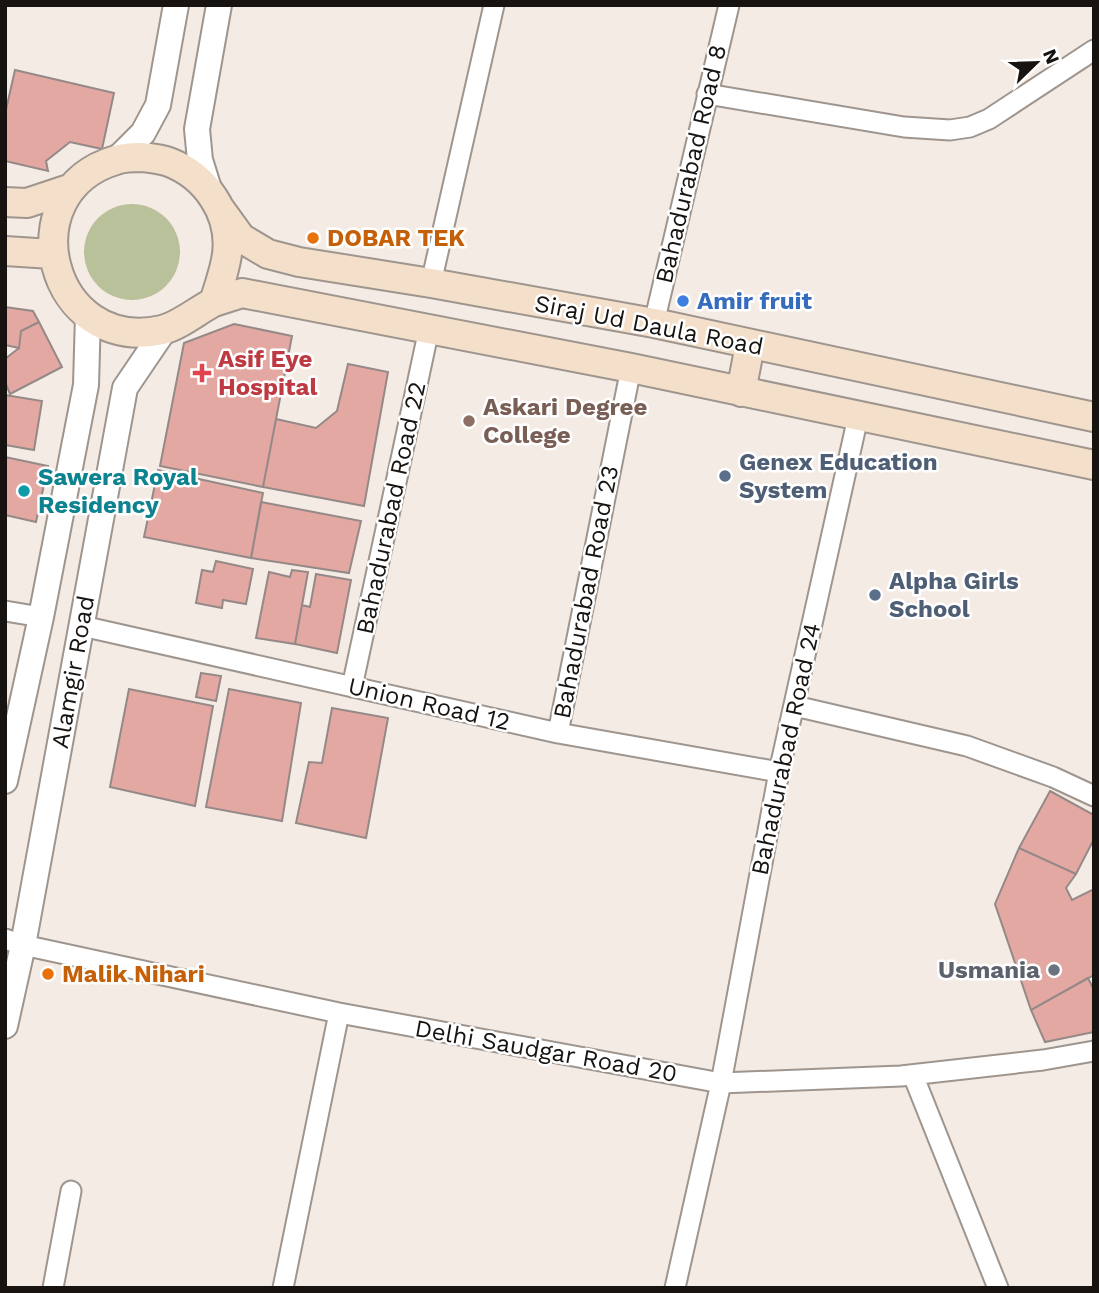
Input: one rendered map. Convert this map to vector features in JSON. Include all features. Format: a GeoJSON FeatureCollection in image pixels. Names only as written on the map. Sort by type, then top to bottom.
{"type":"FeatureCollection","features":[{"type":"Feature","properties":{"kind":"main road"},"geometry":{"type":"LineString","coordinates":[[142,157],[168,161],[191,173],[215,200],[226,230],[228,251],[214,302],[165,329],[138,333],[111,328],[88,315],[71,298],[58,278],[52,254],[53,230],[60,208],[72,188],[92,170],[117,159],[142,157]]}},
{"type":"Feature","properties":{"kind":"main road"},"geometry":{"type":"LineString","coordinates":[[5,202],[27,203],[72,188]]}},
{"type":"Feature","properties":{"kind":"main road","name":"Siraj Ud Daula Road"},"geometry":{"type":"LineString","coordinates":[[215,200],[241,238],[268,254],[299,262],[654,323],[1094,417]]}},
{"type":"Feature","properties":{"kind":"main road"},"geometry":{"type":"LineString","coordinates":[[5,251],[52,254]]}},
{"type":"Feature","properties":{"kind":"main road","name":"Siraj Ud Daula Road"},"geometry":{"type":"LineString","coordinates":[[214,302],[242,293],[631,368],[1094,465]]}},
{"type":"Feature","properties":{"kind":"main road"},"geometry":{"type":"LineString","coordinates":[[741,392],[750,345]]}},
{"type":"Feature","properties":{"kind":"street"},"geometry":{"type":"LineString","coordinates":[[117,159],[143,133],[158,105],[176,5]]}},
{"type":"Feature","properties":{"kind":"street"},"geometry":{"type":"LineString","coordinates":[[215,200],[200,160],[197,129],[219,5]]}},
{"type":"Feature","properties":{"kind":"street"},"geometry":{"type":"LineString","coordinates":[[431,283],[494,5]]}},
{"type":"Feature","properties":{"kind":"street","name":"Bahadurabad Road 8"},"geometry":{"type":"LineString","coordinates":[[654,323],[729,5]]}},
{"type":"Feature","properties":{"kind":"street"},"geometry":{"type":"LineString","coordinates":[[708,94],[904,127],[950,130],[970,127],[989,118],[1094,50]]}},
{"type":"Feature","properties":{"kind":"street","name":"Alamgir Road"},"geometry":{"type":"LineString","coordinates":[[5,780],[41,617],[86,385],[88,315]]}},
{"type":"Feature","properties":{"kind":"street","name":"Alamgir Road"},"geometry":{"type":"LineString","coordinates":[[5,1026],[14,942],[82,626],[125,388],[165,329]]}},
{"type":"Feature","properties":{"kind":"street","name":"Bahadurabad Road 22"},"geometry":{"type":"LineString","coordinates":[[352,687],[429,329]]}},
{"type":"Feature","properties":{"kind":"street","name":"Bahadurabad Road 23"},"geometry":{"type":"LineString","coordinates":[[558,733],[631,368]]}},
{"type":"Feature","properties":{"kind":"street","name":"Bahadurabad Road 24"},"geometry":{"type":"LineString","coordinates":[[675,1288],[720,1083],[779,772],[858,417]]}},
{"type":"Feature","properties":{"kind":"street"},"geometry":{"type":"LineString","coordinates":[[5,611],[41,617]]}},
{"type":"Feature","properties":{"kind":"street","name":"Union Road 12"},"geometry":{"type":"LineString","coordinates":[[82,626],[558,733],[779,772]]}},
{"type":"Feature","properties":{"kind":"street"},"geometry":{"type":"LineString","coordinates":[[795,706],[967,746],[1053,777],[1094,796]]}},
{"type":"Feature","properties":{"kind":"street","name":"Delhi Saudgar Road 20"},"geometry":{"type":"LineString","coordinates":[[14,942],[339,1013],[720,1083],[913,1075],[1043,1060],[1094,1051]]}},
{"type":"Feature","properties":{"kind":"street"},"geometry":{"type":"LineString","coordinates":[[283,1288],[339,1013]]}},
{"type":"Feature","properties":{"kind":"street"},"geometry":{"type":"LineString","coordinates":[[913,1075],[998,1288]]}},
{"type":"Feature","properties":{"kind":"street"},"geometry":{"type":"LineString","coordinates":[[53,1288],[71,1191]]}},
{"type":"Feature","properties":{"kind":"green space"},"geometry":{"type":"Polygon","coordinates":[[[132,204],[150,208],[166,218],[176,234],[180,252],[176,270],[166,286],[150,296],[132,300],[114,296],[98,286],[88,270],[84,252],[88,234],[98,218],[114,208],[132,204]]]}},
{"type":"Feature","properties":{"kind":"building"},"geometry":{"type":"Polygon","coordinates":[[[15,70],[114,93],[102,149],[70,142],[46,161],[48,171],[5,161],[5,114],[15,70]]]}},
{"type":"Feature","properties":{"kind":"building"},"geometry":{"type":"Polygon","coordinates":[[[5,307],[33,311],[39,322],[21,331],[19,348],[5,345],[5,307]]]}},
{"type":"Feature","properties":{"kind":"building"},"geometry":{"type":"Polygon","coordinates":[[[39,322],[62,367],[10,394],[5,382],[5,359],[19,348],[21,331],[39,322]]]}},
{"type":"Feature","properties":{"kind":"building"},"geometry":{"type":"Polygon","coordinates":[[[234,324],[292,336],[263,487],[160,466],[184,343],[234,324]]]}},
{"type":"Feature","properties":{"kind":"building"},"geometry":{"type":"Polygon","coordinates":[[[348,364],[388,372],[364,506],[263,487],[276,419],[316,428],[337,411],[348,364]]]}},
{"type":"Feature","properties":{"kind":"building"},"geometry":{"type":"Polygon","coordinates":[[[5,395],[42,401],[34,450],[5,445],[5,395]]]}},
{"type":"Feature","properties":{"kind":"building","name":"Sawera Royal Residency"},"geometry":{"type":"Polygon","coordinates":[[[5,457],[48,466],[36,522],[5,515],[5,457]]]}},
{"type":"Feature","properties":{"kind":"building"},"geometry":{"type":"Polygon","coordinates":[[[158,470],[263,493],[251,558],[144,537],[158,470]]]}},
{"type":"Feature","properties":{"kind":"building"},"geometry":{"type":"Polygon","coordinates":[[[261,502],[361,521],[349,573],[251,558],[261,502]]]}},
{"type":"Feature","properties":{"kind":"building"},"geometry":{"type":"Polygon","coordinates":[[[216,561],[253,569],[246,604],[223,600],[222,608],[196,603],[202,570],[213,572],[216,561]]]}},
{"type":"Feature","properties":{"kind":"building"},"geometry":{"type":"Polygon","coordinates":[[[292,570],[308,572],[295,644],[256,638],[269,572],[290,577],[292,570]]]}},
{"type":"Feature","properties":{"kind":"building"},"geometry":{"type":"Polygon","coordinates":[[[316,574],[351,580],[337,653],[295,644],[302,605],[310,607],[316,574]]]}},
{"type":"Feature","properties":{"kind":"building"},"geometry":{"type":"Polygon","coordinates":[[[201,673],[221,676],[216,701],[196,697],[201,673]]]}},
{"type":"Feature","properties":{"kind":"building"},"geometry":{"type":"Polygon","coordinates":[[[129,689],[213,706],[195,806],[110,787],[129,689]]]}},
{"type":"Feature","properties":{"kind":"building"},"geometry":{"type":"Polygon","coordinates":[[[229,689],[301,703],[282,821],[206,807],[229,689]]]}},
{"type":"Feature","properties":{"kind":"building"},"geometry":{"type":"Polygon","coordinates":[[[332,708],[388,718],[366,838],[296,823],[309,762],[322,763],[332,708]]]}},
{"type":"Feature","properties":{"kind":"building"},"geometry":{"type":"Polygon","coordinates":[[[1050,791],[1094,815],[1094,839],[1076,874],[1019,848],[1050,791]]]}},
{"type":"Feature","properties":{"kind":"building"},"geometry":{"type":"Polygon","coordinates":[[[1019,848],[1076,874],[1066,888],[1072,900],[1094,889],[1094,975],[1031,1010],[995,904],[1019,848]]]}},
{"type":"Feature","properties":{"kind":"building"},"geometry":{"type":"Polygon","coordinates":[[[1088,978],[1094,990],[1094,1032],[1045,1042],[1031,1010],[1088,978]]]}},
{"type":"Feature","properties":{"kind":"place","name":"DOBAR TEK"},"geometry":{"type":"Point","coordinates":[313,238]}},
{"type":"Feature","properties":{"kind":"place","name":"Amir fruit"},"geometry":{"type":"Point","coordinates":[683,301]}},
{"type":"Feature","properties":{"kind":"place","name":"Asif Eye Hospital"},"geometry":{"type":"Point","coordinates":[202,373]}},
{"type":"Feature","properties":{"kind":"place","name":"Askari Degree College"},"geometry":{"type":"Point","coordinates":[469,421]}},
{"type":"Feature","properties":{"kind":"place","name":"Genex Education System"},"geometry":{"type":"Point","coordinates":[725,476]}},
{"type":"Feature","properties":{"kind":"place","name":"Sawera Royal Residency"},"geometry":{"type":"Point","coordinates":[24,491]}},
{"type":"Feature","properties":{"kind":"place","name":"Alpha Girls School"},"geometry":{"type":"Point","coordinates":[875,595]}},
{"type":"Feature","properties":{"kind":"place","name":"Usmania"},"geometry":{"type":"Point","coordinates":[1054,970]}},
{"type":"Feature","properties":{"kind":"place","name":"Malik Nihari"},"geometry":{"type":"Point","coordinates":[48,974]}}]}
